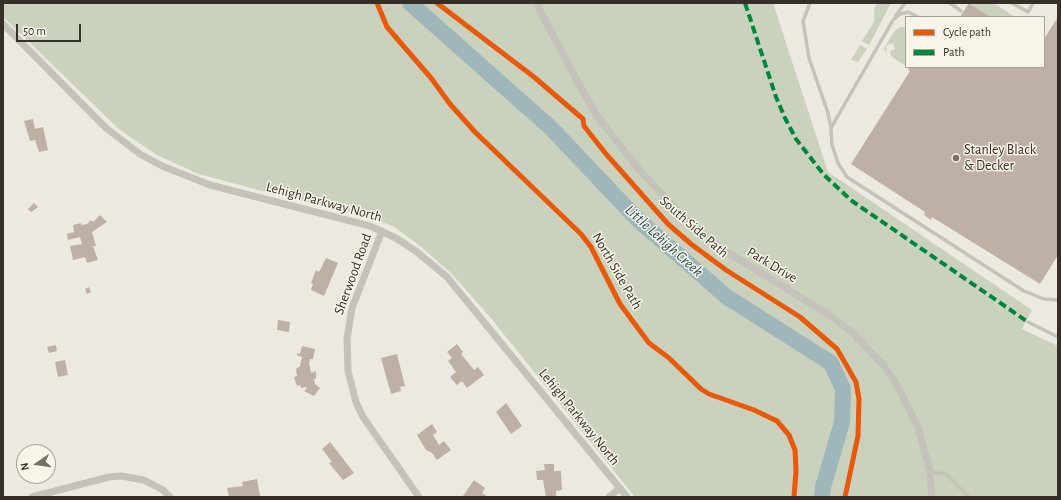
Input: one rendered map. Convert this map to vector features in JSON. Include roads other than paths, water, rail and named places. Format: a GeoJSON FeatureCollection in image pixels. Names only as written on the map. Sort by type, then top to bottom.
{"type":"FeatureCollection","features":[{"type":"Feature","properties":{"kind":"street","name":"Park Drive"},"geometry":{"type":"LineString","coordinates":[[536,3],[598,117],[636,166],[684,217],[724,250],[829,315],[852,332],[884,366],[897,385],[915,420],[925,449],[930,472],[932,497]]}},
{"type":"Feature","properties":{"kind":"street","name":"Lehigh Parkway North"},"geometry":{"type":"LineString","coordinates":[[3,24],[106,128],[135,150],[162,166],[210,185],[370,226],[382,231],[417,252],[447,276],[626,497]]}},
{"type":"Feature","properties":{"kind":"street","name":"Sherwood Road"},"geometry":{"type":"LineString","coordinates":[[382,231],[352,308],[347,339],[348,371],[356,402],[363,417],[419,497]]}},
{"type":"Feature","properties":{"kind":"street"},"geometry":{"type":"LineString","coordinates":[[32,497],[109,477],[121,476],[144,480],[163,490],[170,497]]}},
{"type":"Feature","properties":{"kind":"street"},"geometry":{"type":"LineString","coordinates":[[609,497],[620,488]]}},
{"type":"Feature","properties":{"kind":"lane"},"geometry":{"type":"LineString","coordinates":[[810,3],[803,21],[810,58],[828,113],[832,145],[836,157],[847,177],[1024,292],[1044,299],[1058,300]]}},
{"type":"Feature","properties":{"kind":"lane"},"geometry":{"type":"LineString","coordinates":[[830,128],[904,3]]}},
{"type":"Feature","properties":{"kind":"lane"},"geometry":{"type":"LineString","coordinates":[[950,3],[961,11]]}},
{"type":"Feature","properties":{"kind":"lane"},"geometry":{"type":"LineString","coordinates":[[1012,3],[1028,12],[1033,3]]}},
{"type":"Feature","properties":{"kind":"lane"},"geometry":{"type":"LineString","coordinates":[[893,20],[900,14],[908,12],[916,16]]}},
{"type":"Feature","properties":{"kind":"lane"},"geometry":{"type":"LineString","coordinates":[[1028,322],[1058,337]]}},
{"type":"Feature","properties":{"kind":"lane"},"geometry":{"type":"LineString","coordinates":[[930,472],[946,474],[969,497]]}},
{"type":"Feature","properties":{"kind":"waterway","name":"Little Lehigh Creek"},"geometry":{"type":"LineString","coordinates":[[410,3],[552,129],[638,220],[727,297],[831,363],[843,389],[842,422],[823,487],[822,497]]}},
{"type":"Feature","properties":{"kind":"place","name":"Stanley Black & Decker"},"geometry":{"type":"Point","coordinates":[956,158]}}]}
